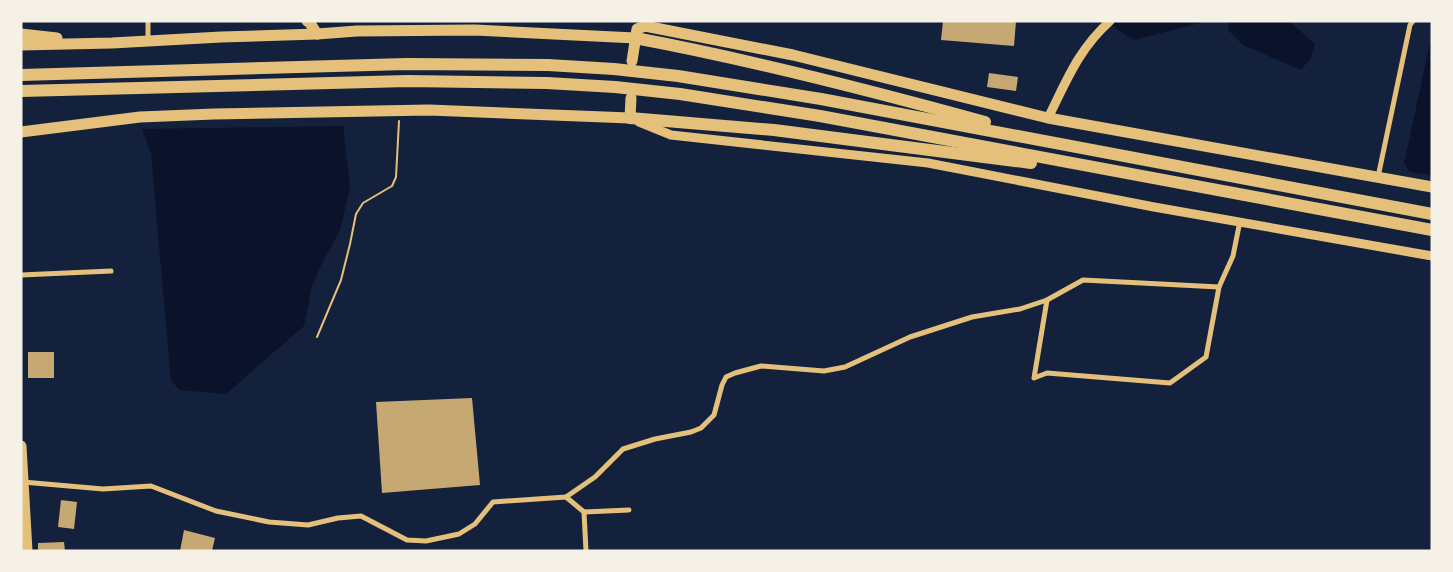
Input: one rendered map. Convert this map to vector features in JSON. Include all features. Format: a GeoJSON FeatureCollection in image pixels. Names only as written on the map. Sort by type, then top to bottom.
{"type":"FeatureCollection","features":[{"type":"Feature","properties":{"kind":"highway"},"geometry":{"type":"LineString","coordinates":[[635,38],[777,67],[986,123],[1187,162],[1271,183]]}},
{"type":"Feature","properties":{"kind":"highway"},"geometry":{"type":"LineString","coordinates":[[21,75],[406,64],[548,65],[614,69],[678,76],[812,98],[1432,214]]}},
{"type":"Feature","properties":{"kind":"highway"},"geometry":{"type":"LineString","coordinates":[[21,92],[408,81],[547,82],[615,87],[680,94],[820,116],[1432,230]]}},
{"type":"Feature","properties":{"kind":"highway"},"geometry":{"type":"LineString","coordinates":[[630,118],[774,130],[1148,177]]}},
{"type":"Feature","properties":{"kind":"main road"},"geometry":{"type":"LineString","coordinates":[[307,21],[317,34]]}},
{"type":"Feature","properties":{"kind":"main road"},"geometry":{"type":"LineString","coordinates":[[632,60],[637,29],[645,26],[793,55],[1048,118],[1432,187]]}},
{"type":"Feature","properties":{"kind":"main road"},"geometry":{"type":"LineString","coordinates":[[21,45],[101,44],[357,31],[475,30],[635,38]]}},
{"type":"Feature","properties":{"kind":"main road"},"geometry":{"type":"LineString","coordinates":[[21,34],[101,44]]}},
{"type":"Feature","properties":{"kind":"main road"},"geometry":{"type":"LineString","coordinates":[[21,132],[140,117],[400,110],[630,118],[631,98]]}},
{"type":"Feature","properties":{"kind":"main road"},"geometry":{"type":"LineString","coordinates":[[21,446],[27,551]]}},
{"type":"Feature","properties":{"kind":"street"},"geometry":{"type":"LineString","coordinates":[[148,21],[148,42]]}},
{"type":"Feature","properties":{"kind":"street"},"geometry":{"type":"LineString","coordinates":[[1048,118],[1076,61],[1096,34],[1110,21]]}},
{"type":"Feature","properties":{"kind":"street"},"geometry":{"type":"LineString","coordinates":[[1378,178],[1410,25],[1413,21]]}},
{"type":"Feature","properties":{"kind":"street"},"geometry":{"type":"LineString","coordinates":[[630,118],[671,135],[928,163],[1154,207],[1432,256]]}},
{"type":"Feature","properties":{"kind":"street"},"geometry":{"type":"LineString","coordinates":[[1047,300],[1034,378],[1047,374],[1170,383],[1206,357],[1219,286],[1232,256],[1240,221]]}},
{"type":"Feature","properties":{"kind":"street"},"geometry":{"type":"LineString","coordinates":[[21,275],[111,271]]}},
{"type":"Feature","properties":{"kind":"street"},"geometry":{"type":"LineString","coordinates":[[23,486],[103,489],[151,486],[216,510],[269,522],[308,525],[338,518],[361,516],[407,540],[426,541],[459,534],[475,524],[493,502],[566,497],[595,477],[623,449],[701,428],[714,415],[726,377],[735,373],[760,366],[824,372],[845,367],[910,337],[954,322],[1020,309],[1047,300],[1083,280],[1219,286]]}},
{"type":"Feature","properties":{"kind":"street"},"geometry":{"type":"LineString","coordinates":[[566,497],[584,512],[629,510]]}},
{"type":"Feature","properties":{"kind":"street"},"geometry":{"type":"LineString","coordinates":[[584,512],[586,551]]}},
{"type":"Feature","properties":{"kind":"path"},"geometry":{"type":"LineString","coordinates":[[317,337],[341,280],[356,214],[363,203],[392,186],[396,177],[400,110]]}},
{"type":"Feature","properties":{"kind":"water"},"geometry":{"type":"Polygon","coordinates":[[[1104,21],[1201,21],[1200,23],[1134,40],[1104,21]]]}},
{"type":"Feature","properties":{"kind":"water"},"geometry":{"type":"Polygon","coordinates":[[[1228,21],[1289,21],[1315,44],[1310,59],[1301,70],[1243,45],[1229,31],[1228,21]]]}},
{"type":"Feature","properties":{"kind":"water"},"geometry":{"type":"Polygon","coordinates":[[[1430,43],[1432,43],[1432,175],[1410,172],[1404,163],[1430,43]]]}},
{"type":"Feature","properties":{"kind":"water"},"geometry":{"type":"Polygon","coordinates":[[[343,126],[350,187],[340,231],[322,263],[312,287],[304,326],[226,394],[180,390],[171,381],[151,154],[142,129],[343,126]]]}},
{"type":"Feature","properties":{"kind":"building"},"geometry":{"type":"Polygon","coordinates":[[[943,21],[1016,21],[1014,46],[941,40],[943,21]]]}},
{"type":"Feature","properties":{"kind":"building"},"geometry":{"type":"Polygon","coordinates":[[[989,73],[1018,77],[1016,91],[987,87],[989,73]]]}},
{"type":"Feature","properties":{"kind":"building"},"geometry":{"type":"Polygon","coordinates":[[[28,352],[54,352],[54,378],[28,378],[28,352]]]}},
{"type":"Feature","properties":{"kind":"building"},"geometry":{"type":"Polygon","coordinates":[[[472,398],[480,485],[382,493],[376,402],[472,398]]]}},
{"type":"Feature","properties":{"kind":"building"},"geometry":{"type":"Polygon","coordinates":[[[61,500],[77,502],[74,529],[58,527],[61,500]]]}},
{"type":"Feature","properties":{"kind":"building"},"geometry":{"type":"Polygon","coordinates":[[[184,530],[215,538],[212,551],[180,551],[184,530]]]}},
{"type":"Feature","properties":{"kind":"building"},"geometry":{"type":"Polygon","coordinates":[[[64,542],[65,551],[38,551],[38,543],[64,542]]]}}]}
